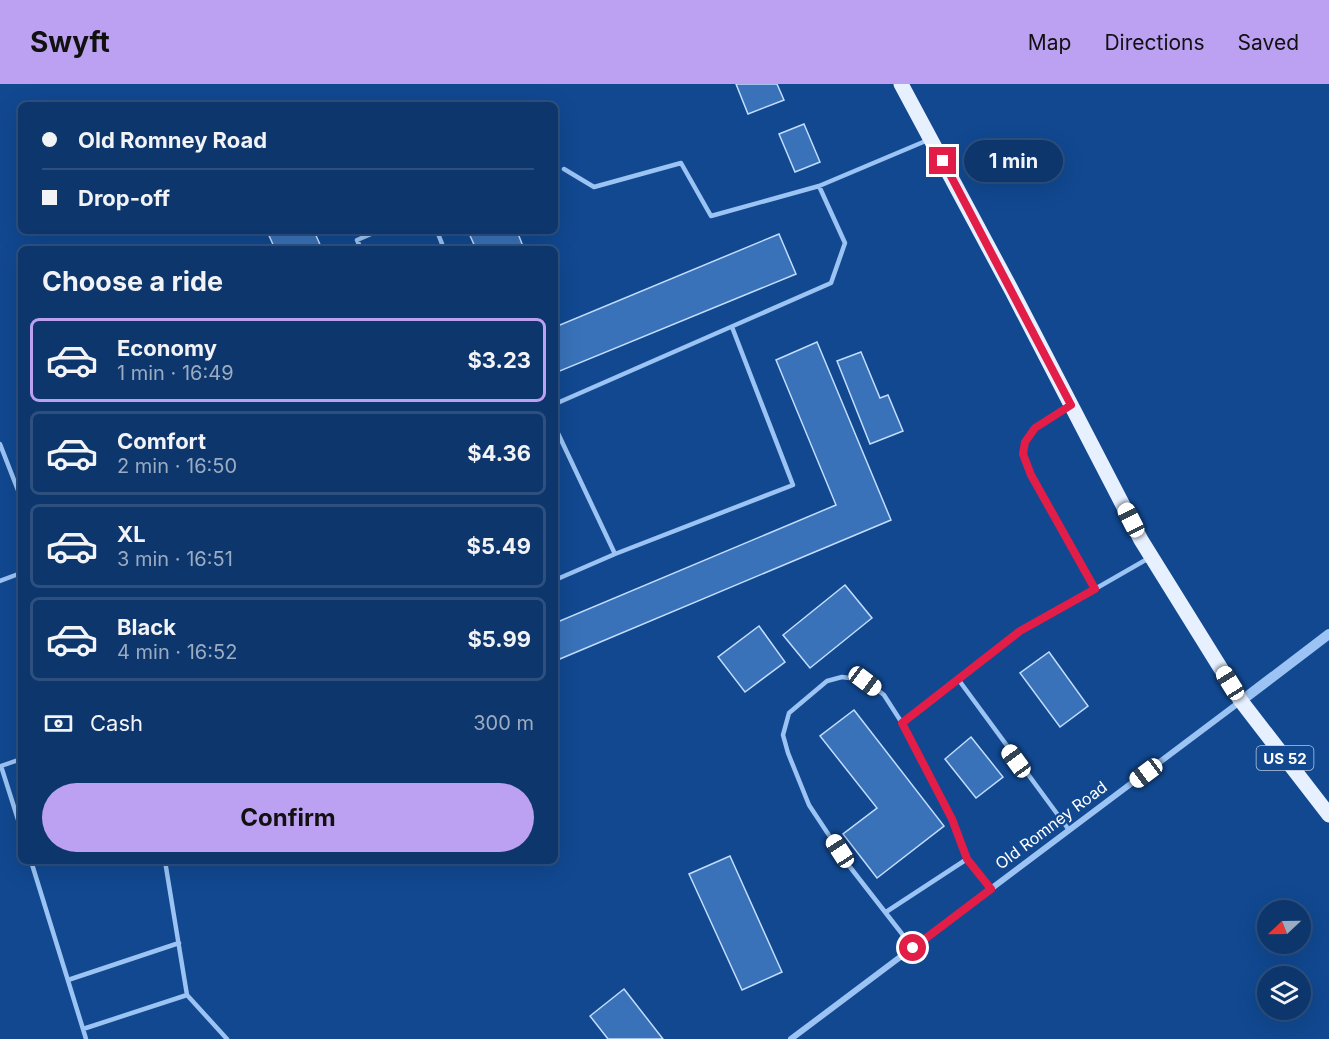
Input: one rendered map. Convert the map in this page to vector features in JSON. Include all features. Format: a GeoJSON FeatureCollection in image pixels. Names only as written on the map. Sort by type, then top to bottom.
{"type":"FeatureCollection","features":[{"type":"Feature","properties":{"kind":"main road","name":"US 52"},"geometry":{"type":"LineString","coordinates":[[901,84],[1152,556],[1241,701],[1329,815]]}},
{"type":"Feature","properties":{"kind":"street","name":"Old Romney Road"},"geometry":{"type":"LineString","coordinates":[[791,1039],[1329,634]]}},
{"type":"Feature","properties":{"kind":"lane"},"geometry":{"type":"LineString","coordinates":[[564,169],[594,187],[681,163],[711,216],[819,186],[931,139]]}},
{"type":"Feature","properties":{"kind":"lane"},"geometry":{"type":"LineString","coordinates":[[558,403],[831,283],[845,243],[819,186]]}},
{"type":"Feature","properties":{"kind":"lane"},"geometry":{"type":"LineString","coordinates":[[360,246],[357,240],[371,234]]}},
{"type":"Feature","properties":{"kind":"lane"},"geometry":{"type":"LineString","coordinates":[[558,579],[615,554],[793,485],[732,327]]}},
{"type":"Feature","properties":{"kind":"lane"},"geometry":{"type":"LineString","coordinates":[[1071,405],[1035,428],[1025,442],[1023,454],[1031,475],[1095,589]]}},
{"type":"Feature","properties":{"kind":"lane"},"geometry":{"type":"LineString","coordinates":[[558,433],[615,554]]}},
{"type":"Feature","properties":{"kind":"lane"},"geometry":{"type":"LineString","coordinates":[[0,444],[18,490]]}},
{"type":"Feature","properties":{"kind":"lane"},"geometry":{"type":"LineString","coordinates":[[902,723],[1020,631],[1152,556]]}},
{"type":"Feature","properties":{"kind":"lane"},"geometry":{"type":"LineString","coordinates":[[0,581],[18,574]]}},
{"type":"Feature","properties":{"kind":"lane"},"geometry":{"type":"LineString","coordinates":[[913,948],[850,867],[809,805],[788,753],[783,735],[789,713],[826,681],[842,677],[865,681],[884,694],[902,723],[952,819],[967,859],[991,889]]}},
{"type":"Feature","properties":{"kind":"lane"},"geometry":{"type":"LineString","coordinates":[[958,679],[1069,830]]}},
{"type":"Feature","properties":{"kind":"lane"},"geometry":{"type":"LineString","coordinates":[[18,760],[1,767],[18,821]]}},
{"type":"Feature","properties":{"kind":"lane"},"geometry":{"type":"LineString","coordinates":[[886,912],[967,859]]}},
{"type":"Feature","properties":{"kind":"lane"},"geometry":{"type":"LineString","coordinates":[[32,864],[86,1039]]}},
{"type":"Feature","properties":{"kind":"lane"},"geometry":{"type":"LineString","coordinates":[[166,864],[187,995],[227,1039]]}},
{"type":"Feature","properties":{"kind":"lane"},"geometry":{"type":"LineString","coordinates":[[68,980],[179,943]]}},
{"type":"Feature","properties":{"kind":"lane"},"geometry":{"type":"LineString","coordinates":[[83,1029],[187,995]]}},
{"type":"Feature","properties":{"kind":"building"},"geometry":{"type":"Polygon","coordinates":[[[736,84],[777,84],[784,100],[748,114],[736,84]]]}},
{"type":"Feature","properties":{"kind":"building"},"geometry":{"type":"Polygon","coordinates":[[[804,124],[820,162],[795,172],[779,134],[804,124]]]}},
{"type":"Feature","properties":{"kind":"building"},"geometry":{"type":"Polygon","coordinates":[[[268,234],[315,234],[321,246],[274,246],[268,234]]]}},
{"type":"Feature","properties":{"kind":"building"},"geometry":{"type":"Polygon","coordinates":[[[469,234],[518,234],[523,246],[475,246],[469,234]]]}},
{"type":"Feature","properties":{"kind":"building"},"geometry":{"type":"Polygon","coordinates":[[[779,234],[796,274],[558,372],[558,326],[779,234]]]}},
{"type":"Feature","properties":{"kind":"building"},"geometry":{"type":"Polygon","coordinates":[[[817,342],[891,520],[558,660],[558,622],[836,505],[776,360],[817,342]]]}},
{"type":"Feature","properties":{"kind":"building"},"geometry":{"type":"Polygon","coordinates":[[[861,352],[880,398],[888,395],[903,431],[870,444],[837,361],[861,352]]]}},
{"type":"Feature","properties":{"kind":"building"},"geometry":{"type":"Polygon","coordinates":[[[845,585],[872,618],[810,668],[783,635],[845,585]]]}},
{"type":"Feature","properties":{"kind":"building"},"geometry":{"type":"Polygon","coordinates":[[[759,626],[785,662],[745,692],[718,657],[759,626]]]}},
{"type":"Feature","properties":{"kind":"building"},"geometry":{"type":"Polygon","coordinates":[[[1049,652],[1088,706],[1060,727],[1020,673],[1049,652]]]}},
{"type":"Feature","properties":{"kind":"building"},"geometry":{"type":"Polygon","coordinates":[[[854,710],[944,826],[877,878],[843,834],[877,808],[820,736],[854,710]]]}},
{"type":"Feature","properties":{"kind":"building"},"geometry":{"type":"Polygon","coordinates":[[[971,737],[1003,777],[976,798],[945,759],[971,737]]]}},
{"type":"Feature","properties":{"kind":"building"},"geometry":{"type":"Polygon","coordinates":[[[730,856],[782,972],[742,990],[689,874],[730,856]]]}},
{"type":"Feature","properties":{"kind":"building"},"geometry":{"type":"Polygon","coordinates":[[[624,989],[663,1039],[608,1039],[590,1016],[624,989]]]}},
{"type":"Feature","properties":{"kind":"route"},"geometry":{"type":"LineString","coordinates":[[913,948],[991,889],[967,859],[952,819],[902,723],[1020,631],[1095,589],[1031,475],[1023,454],[1025,442],[1035,428],[1071,405],[943,161]]}}]}
